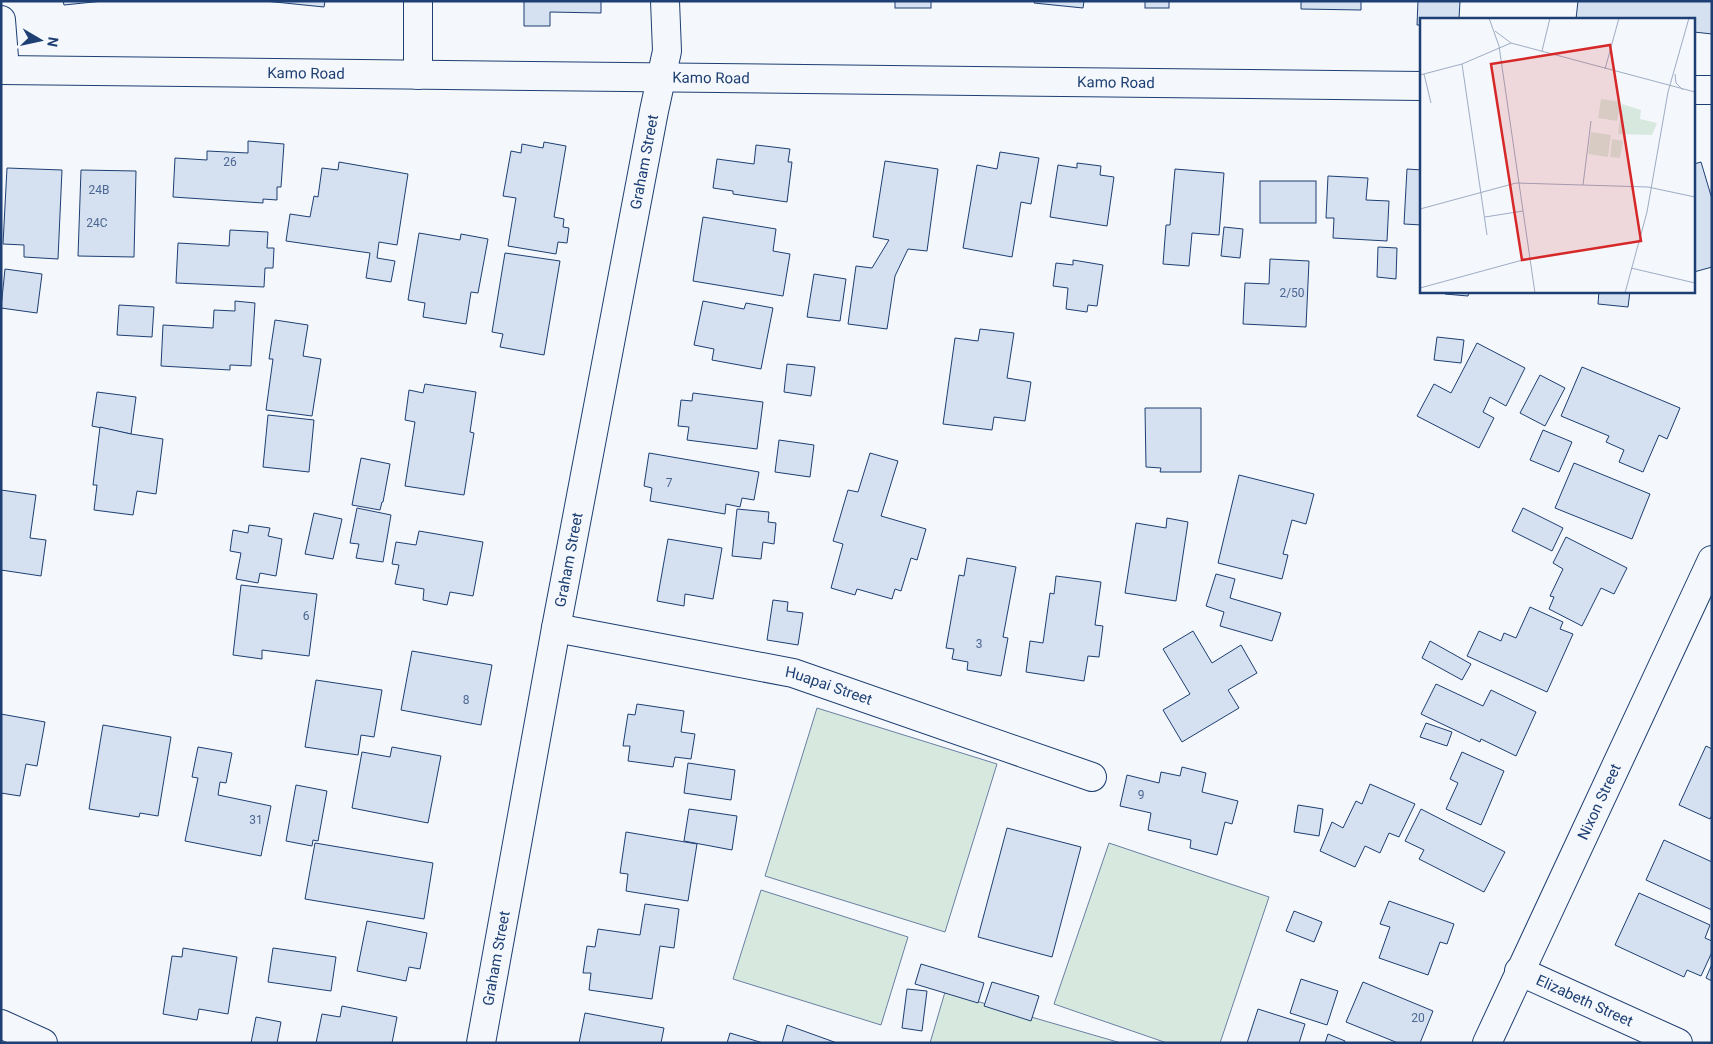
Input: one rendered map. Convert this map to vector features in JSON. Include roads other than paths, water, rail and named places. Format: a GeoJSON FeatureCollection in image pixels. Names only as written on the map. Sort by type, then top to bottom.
{"type":"FeatureCollection","features":[{"type":"Feature","properties":{"kind":"main road"},"geometry":{"type":"LineString","coordinates":[[418,1],[418,75]]}},
{"type":"Feature","properties":{"kind":"main road","name":"Graham Street"},"geometry":{"type":"LineString","coordinates":[[481,1043],[556,628],[667,51],[665,1]]}},
{"type":"Feature","properties":{"kind":"main road"},"geometry":{"type":"LineString","coordinates":[[1,20],[3,70]]}},
{"type":"Feature","properties":{"kind":"main road","name":"Kamo Road"},"geometry":{"type":"LineString","coordinates":[[3,70],[1420,86]]}},
{"type":"Feature","properties":{"kind":"main road"},"geometry":{"type":"LineString","coordinates":[[1696,90],[1712,90]]}},
{"type":"Feature","properties":{"kind":"main road","name":"Nixon Street"},"geometry":{"type":"LineString","coordinates":[[1487,1043],[1712,560]]}},
{"type":"Feature","properties":{"kind":"main road","name":"Huapai Street"},"geometry":{"type":"LineString","coordinates":[[556,628],[793,673],[1092,778]]}},
{"type":"Feature","properties":{"kind":"main road","name":"Elizabeth Street"},"geometry":{"type":"LineString","coordinates":[[1519,971],[1678,1043]]}},
{"type":"Feature","properties":{"kind":"main road"},"geometry":{"type":"LineString","coordinates":[[1,1024],[43,1043]]}}]}
